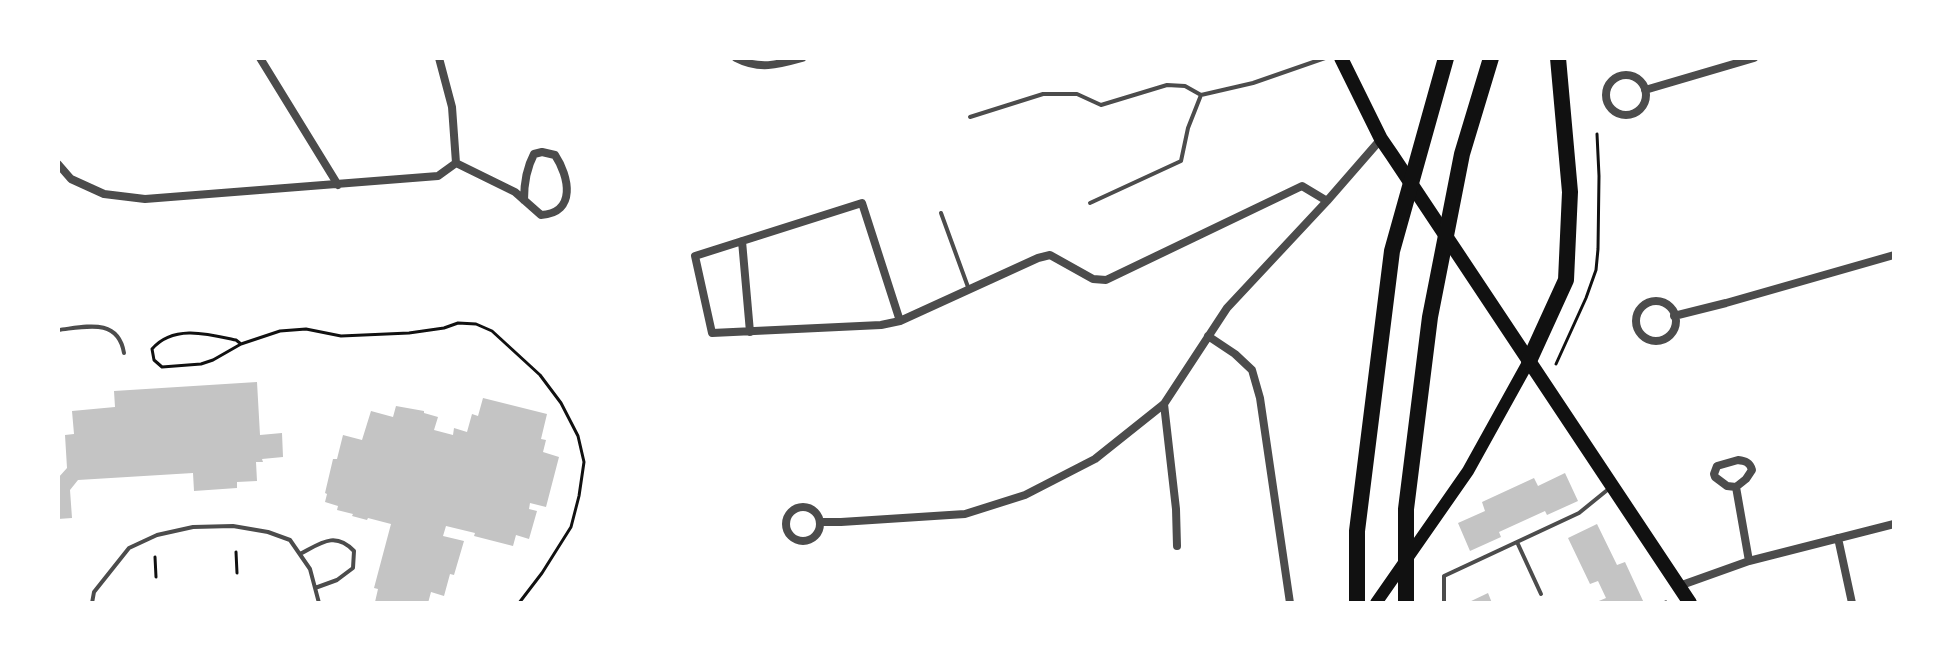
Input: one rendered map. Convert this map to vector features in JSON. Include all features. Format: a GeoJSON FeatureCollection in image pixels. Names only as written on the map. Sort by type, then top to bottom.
{"type":"FeatureCollection","features":[{"type":"Feature","properties":{"kind":"highway"},"geometry":{"type":"LineString","coordinates":[[1357,603],[1357,531],[1392,251],[1446,58]]}},
{"type":"Feature","properties":{"kind":"highway"},"geometry":{"type":"LineString","coordinates":[[1406,603],[1406,509],[1430,317],[1462,154],[1491,58]]}},
{"type":"Feature","properties":{"kind":"highway"},"geometry":{"type":"LineString","coordinates":[[1529,361],[1566,280],[1570,192],[1558,58]]}},
{"type":"Feature","properties":{"kind":"main road"},"geometry":{"type":"LineString","coordinates":[[1341,58],[1381,139],[1690,603]]}},
{"type":"Feature","properties":{"kind":"main road"},"geometry":{"type":"LineString","coordinates":[[1376,603],[1438,516],[1493,429],[1529,361]]}},
{"type":"Feature","properties":{"kind":"street"},"geometry":{"type":"LineString","coordinates":[[260,58],[338,185]]}},
{"type":"Feature","properties":{"kind":"street"},"geometry":{"type":"LineString","coordinates":[[439,58],[452,107],[456,163]]}},
{"type":"Feature","properties":{"kind":"street"},"geometry":{"type":"LineString","coordinates":[[736,58],[750,65],[778,65],[802,58]]}},
{"type":"Feature","properties":{"kind":"street"},"geometry":{"type":"LineString","coordinates":[[1645,90],[1754,58]]}},
{"type":"Feature","properties":{"kind":"street"},"geometry":{"type":"LineString","coordinates":[[1618,77],[1637,79],[1645,90],[1645,102],[1636,112],[1618,113],[1609,105],[1607,92],[1618,77]]}},
{"type":"Feature","properties":{"kind":"street"},"geometry":{"type":"LineString","coordinates":[[820,522],[965,514],[1025,495],[1095,459],[1164,404],[1227,308],[1381,139]]}},
{"type":"Feature","properties":{"kind":"street"},"geometry":{"type":"LineString","coordinates":[[456,163],[515,192],[524,200],[541,215],[563,208],[567,200],[564,168],[555,155],[534,154],[527,167],[524,200]]}},
{"type":"Feature","properties":{"kind":"street"},"geometry":{"type":"LineString","coordinates":[[58,164],[71,179],[104,194],[145,199],[438,176],[456,163]]}},
{"type":"Feature","properties":{"kind":"street"},"geometry":{"type":"LineString","coordinates":[[900,321],[862,203],[695,256],[712,333],[881,325],[900,321],[1038,258],[1050,255],[1093,279],[1106,280],[1302,186],[1327,201]]}},
{"type":"Feature","properties":{"kind":"street"},"geometry":{"type":"LineString","coordinates":[[742,241],[750,332]]}},
{"type":"Feature","properties":{"kind":"street"},"geometry":{"type":"LineString","coordinates":[[1674,316],[1893,255],[1894,267]]}},
{"type":"Feature","properties":{"kind":"street"},"geometry":{"type":"LineString","coordinates":[[1649,303],[1662,303],[1672,310],[1674,316],[1674,329],[1659,341],[1646,339],[1638,330],[1636,317],[1649,303]]}},
{"type":"Feature","properties":{"kind":"street"},"geometry":{"type":"LineString","coordinates":[[1208,336],[1252,370],[1260,398],[1290,603]]}},
{"type":"Feature","properties":{"kind":"street"},"geometry":{"type":"LineString","coordinates":[[1164,404],[1177,546]]}},
{"type":"Feature","properties":{"kind":"street"},"geometry":{"type":"LineString","coordinates":[[1736,487],[1749,561]]}},
{"type":"Feature","properties":{"kind":"street"},"geometry":{"type":"LineString","coordinates":[[799,507],[810,508],[820,522],[814,537],[803,541],[793,538],[786,529],[789,513],[799,507]]}},
{"type":"Feature","properties":{"kind":"street"},"geometry":{"type":"LineString","coordinates":[[1679,586],[1749,561],[1894,524]]}},
{"type":"Feature","properties":{"kind":"street"},"geometry":{"type":"LineString","coordinates":[[1838,538],[1852,603]]}},
{"type":"Feature","properties":{"kind":"lane"},"geometry":{"type":"LineString","coordinates":[[970,117],[1043,94],[1077,94],[1101,105],[1167,85],[1185,86],[1201,95],[1253,83],[1325,58]]}},
{"type":"Feature","properties":{"kind":"lane"},"geometry":{"type":"LineString","coordinates":[[1090,203],[1181,161],[1188,128],[1201,95]]}},
{"type":"Feature","properties":{"kind":"lane"},"geometry":{"type":"LineString","coordinates":[[941,213],[969,290]]}},
{"type":"Feature","properties":{"kind":"lane"},"geometry":{"type":"LineString","coordinates":[[58,330],[102,326],[114,332],[124,353]]}},
{"type":"Feature","properties":{"kind":"lane"},"geometry":{"type":"LineString","coordinates":[[1444,603],[1444,576],[1579,513],[1612,486]]}},
{"type":"Feature","properties":{"kind":"lane"},"geometry":{"type":"LineString","coordinates":[[92,603],[94,592],[129,548],[157,535],[193,527],[233,526],[268,532],[290,540],[310,569],[319,603]]}},
{"type":"Feature","properties":{"kind":"lane"},"geometry":{"type":"LineString","coordinates":[[300,555],[324,541],[335,539],[345,542],[354,551],[353,568],[337,580],[315,588]]}},
{"type":"Feature","properties":{"kind":"lane"},"geometry":{"type":"LineString","coordinates":[[1517,542],[1541,594]]}},
{"type":"Feature","properties":{"kind":"path"},"geometry":{"type":"LineString","coordinates":[[1556,364],[1596,270],[1599,234],[1597,134]]}},
{"type":"Feature","properties":{"kind":"path"},"geometry":{"type":"LineString","coordinates":[[241,344],[236,340],[200,333],[178,333],[158,341],[152,349],[154,360],[162,367],[201,364],[241,344],[280,331],[306,329],[354,336],[409,333],[458,323],[476,324],[492,331],[518,353],[561,403],[578,436],[584,462],[571,527],[519,603]]}},
{"type":"Feature","properties":{"kind":"path"},"geometry":{"type":"LineString","coordinates":[[236,552],[237,573]]}},
{"type":"Feature","properties":{"kind":"path"},"geometry":{"type":"LineString","coordinates":[[155,557],[156,577]]}},
{"type":"Feature","properties":{"kind":"building"},"geometry":{"type":"Polygon","coordinates":[[[257,382],[260,435],[282,433],[283,457],[256,462],[257,481],[237,482],[237,488],[194,491],[193,473],[78,480],[70,490],[72,518],[58,519],[58,478],[67,468],[65,435],[74,434],[72,411],[115,407],[114,391],[257,382]]]}},
{"type":"Feature","properties":{"kind":"building"},"geometry":{"type":"Polygon","coordinates":[[[483,398],[547,414],[541,439],[546,440],[543,452],[559,457],[546,507],[530,503],[529,509],[537,511],[529,539],[516,535],[513,546],[446,526],[443,536],[464,541],[444,596],[431,592],[428,603],[375,602],[378,589],[374,588],[391,524],[352,516],[337,510],[338,506],[325,502],[333,459],[337,459],[343,435],[362,440],[371,411],[393,417],[396,406],[438,417],[434,430],[453,435],[454,428],[467,432],[472,414],[478,416],[483,398]]]}},
{"type":"Feature","properties":{"kind":"building"},"geometry":{"type":"Polygon","coordinates":[[[1565,473],[1578,501],[1547,515],[1545,511],[1499,532],[1501,537],[1470,551],[1458,523],[1485,511],[1482,502],[1534,478],[1538,486],[1565,473]]]}},
{"type":"Feature","properties":{"kind":"building"},"geometry":{"type":"Polygon","coordinates":[[[1597,524],[1617,565],[1625,562],[1644,603],[1594,603],[1606,598],[1598,581],[1590,584],[1568,538],[1597,524]]]}},
{"type":"Feature","properties":{"kind":"building"},"geometry":{"type":"Polygon","coordinates":[[[1488,593],[1492,603],[1467,603],[1488,593]]]}}]}
